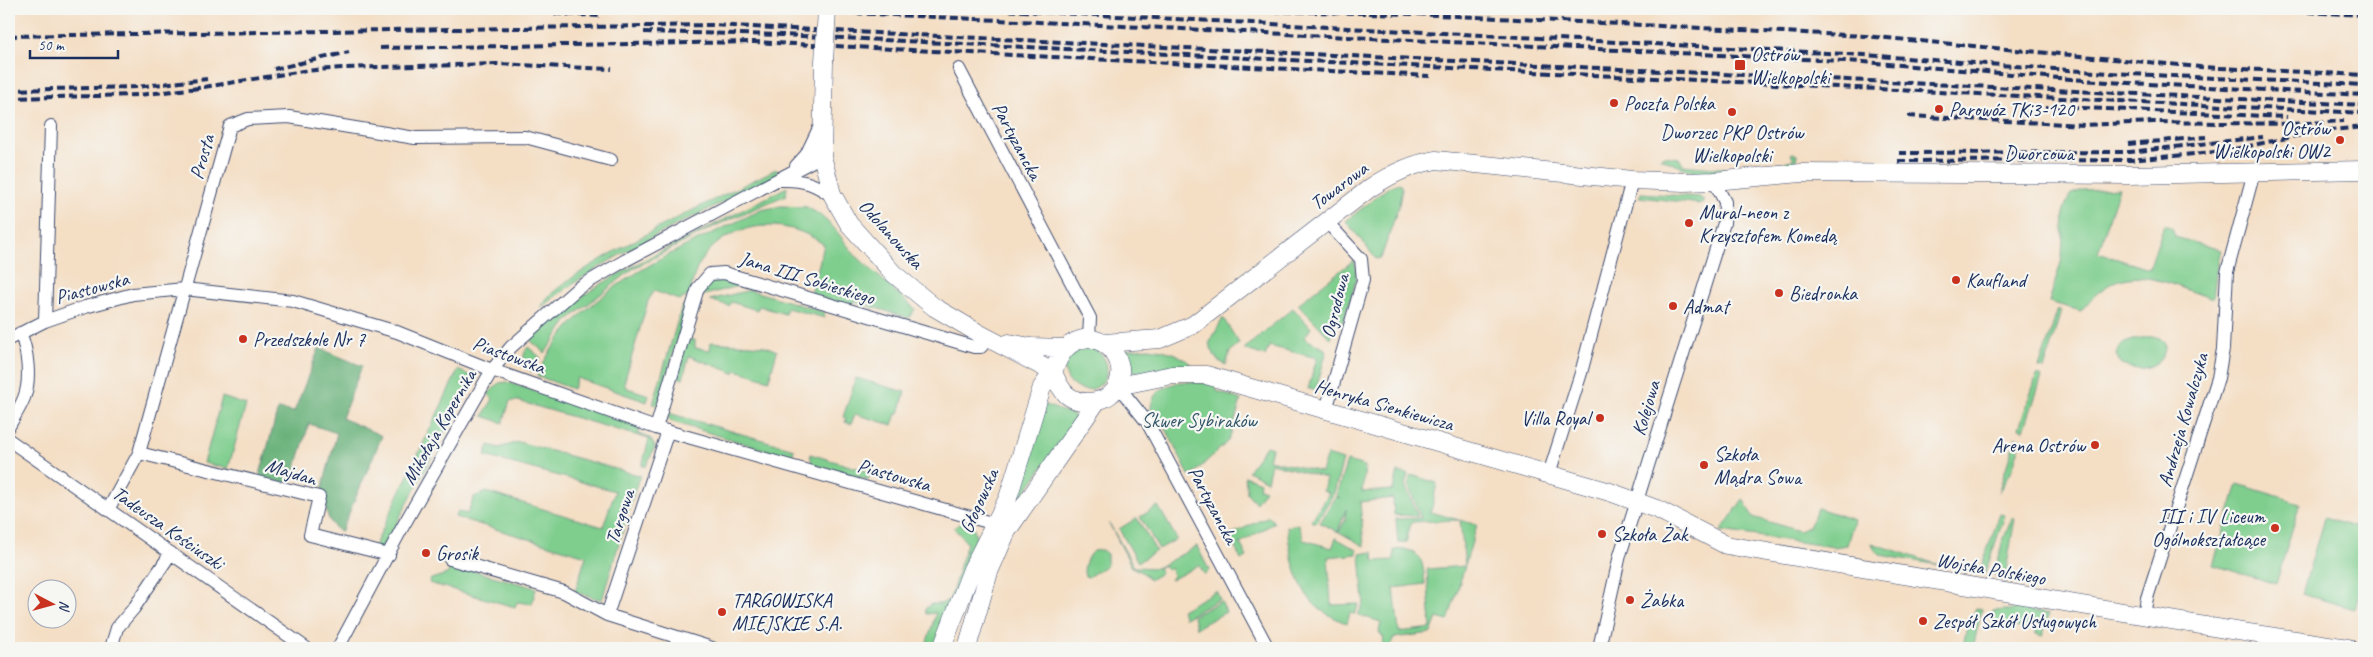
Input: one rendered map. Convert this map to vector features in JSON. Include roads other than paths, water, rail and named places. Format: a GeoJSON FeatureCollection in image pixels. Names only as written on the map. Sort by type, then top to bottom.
{"type":"FeatureCollection","features":[{"type":"Feature","properties":{"kind":"main road","name":"Odolanowska"},"geometry":{"type":"LineString","coordinates":[[826,9],[821,123],[822,156],[834,199],[849,224],[894,274],[934,307],[1053,372]]}},
{"type":"Feature","properties":{"kind":"main road","name":"Towarowa"},"geometry":{"type":"LineString","coordinates":[[1097,340],[1160,338],[1194,324],[1370,188],[1390,175],[1426,162],[1474,163],[1632,180],[1714,181]]}},
{"type":"Feature","properties":{"kind":"main road","name":"Dworcowa"},"geometry":{"type":"LineString","coordinates":[[1714,181],[1801,173],[2130,175],[2364,170]]}},
{"type":"Feature","properties":{"kind":"main road","name":"Odolanowska"},"geometry":{"type":"LineString","coordinates":[[984,336],[1031,347],[1065,348]]}},
{"type":"Feature","properties":{"kind":"main road"},"geometry":{"type":"LineString","coordinates":[[1080,339],[1097,340],[1117,356],[1119,366],[1118,386],[1105,398],[1097,401],[1077,401],[1062,389],[1053,372],[1060,354],[1065,348],[1080,339]]}},
{"type":"Feature","properties":{"kind":"main road","name":"Głogowska"},"geometry":{"type":"LineString","coordinates":[[942,648],[972,569],[1012,486],[1042,387],[1053,372]]}},
{"type":"Feature","properties":{"kind":"main road","name":"Henryka Sienkiewicza"},"geometry":{"type":"LineString","coordinates":[[1118,386],[1172,375],[1199,374],[1637,501]]}},
{"type":"Feature","properties":{"kind":"main road","name":"Głogowska"},"geometry":{"type":"LineString","coordinates":[[967,648],[989,572],[1007,531],[1097,401]]}},
{"type":"Feature","properties":{"kind":"main road","name":"Wojska Polskiego"},"geometry":{"type":"LineString","coordinates":[[1637,501],[1726,545],[2144,616],[2348,648]]}},
{"type":"Feature","properties":{"kind":"street","name":"Partyzancka"},"geometry":{"type":"LineString","coordinates":[[959,69],[1090,318],[1097,340]]}},
{"type":"Feature","properties":{"kind":"street","name":"Prosta"},"geometry":{"type":"LineString","coordinates":[[109,508],[139,452],[230,126],[248,119],[289,117],[415,138],[524,137],[611,160]]}},
{"type":"Feature","properties":{"kind":"street","name":"Mikołaja Kopernika"},"geometry":{"type":"LineString","coordinates":[[791,172],[806,155],[821,123]]}},
{"type":"Feature","properties":{"kind":"street"},"geometry":{"type":"LineString","coordinates":[[45,321],[51,126]]}},
{"type":"Feature","properties":{"kind":"street","name":"Mikołaja Kopernika"},"geometry":{"type":"LineString","coordinates":[[338,648],[402,528],[492,370],[511,347],[578,288],[626,260],[822,156]]}},
{"type":"Feature","properties":{"kind":"street","name":"Andrzeja Kowalczyka"},"geometry":{"type":"LineString","coordinates":[[2144,616],[2147,598],[2218,378],[2223,349],[2227,272],[2254,172]]}},
{"type":"Feature","properties":{"kind":"street","name":"Mikołaja Kopernika"},"geometry":{"type":"LineString","coordinates":[[777,180],[803,180],[814,184],[834,199]]}},
{"type":"Feature","properties":{"kind":"street"},"geometry":{"type":"LineString","coordinates":[[1549,474],[1581,373],[1632,180]]}},
{"type":"Feature","properties":{"kind":"street","name":"Kolejowa"},"geometry":{"type":"LineString","coordinates":[[1599,648],[1620,556],[1724,223],[1725,202],[1714,181]]}},
{"type":"Feature","properties":{"kind":"street","name":"Ogrodowa"},"geometry":{"type":"LineString","coordinates":[[1326,410],[1363,280],[1361,259],[1327,222]]}},
{"type":"Feature","properties":{"kind":"street","name":"Jana III Sobieskiego"},"geometry":{"type":"LineString","coordinates":[[662,430],[662,408],[698,288],[710,274],[724,272],[974,348],[981,348],[984,336]]}},
{"type":"Feature","properties":{"kind":"street","name":"Piastowska"},"geometry":{"type":"LineString","coordinates":[[9,339],[45,321],[85,307],[133,294],[184,289],[294,301],[397,332],[492,370],[662,430],[995,524]]}},
{"type":"Feature","properties":{"kind":"street"},"geometry":{"type":"LineString","coordinates":[[9,426],[24,398],[26,390],[27,351],[20,333]]}},
{"type":"Feature","properties":{"kind":"street","name":"Partyzancka"},"geometry":{"type":"LineString","coordinates":[[1118,386],[1146,422],[1268,648]]}},
{"type":"Feature","properties":{"kind":"street","name":"Targowa"},"geometry":{"type":"LineString","coordinates":[[607,615],[662,430]]}},
{"type":"Feature","properties":{"kind":"street","name":"Tadeusza Kościuszki"},"geometry":{"type":"LineString","coordinates":[[9,440],[109,508],[306,648]]}},
{"type":"Feature","properties":{"kind":"street","name":"Majdan"},"geometry":{"type":"LineString","coordinates":[[139,452],[319,497],[310,535],[389,555]]}},
{"type":"Feature","properties":{"kind":"street"},"geometry":{"type":"LineString","coordinates":[[110,648],[117,628],[134,608],[171,553]]}},
{"type":"Feature","properties":{"kind":"street"},"geometry":{"type":"LineString","coordinates":[[450,559],[564,592],[607,615],[712,648]]}},
{"type":"Feature","properties":{"kind":"railway"},"geometry":{"type":"LineString","coordinates":[[519,9],[600,16]]}},
{"type":"Feature","properties":{"kind":"railway"},"geometry":{"type":"LineString","coordinates":[[771,9],[1864,62],[2108,82],[2364,95]]}},
{"type":"Feature","properties":{"kind":"railway"},"geometry":{"type":"LineString","coordinates":[[984,9],[1865,55],[2109,73],[2364,85]]}},
{"type":"Feature","properties":{"kind":"railway"},"geometry":{"type":"LineString","coordinates":[[1153,9],[1416,14],[1865,36],[2200,67],[2364,75]]}},
{"type":"Feature","properties":{"kind":"railway"},"geometry":{"type":"LineString","coordinates":[[2248,9],[2364,15]]}},
{"type":"Feature","properties":{"kind":"railway"},"geometry":{"type":"LineString","coordinates":[[9,36],[711,25],[2364,105]]}},
{"type":"Feature","properties":{"kind":"railway"},"geometry":{"type":"LineString","coordinates":[[644,32],[782,35],[2364,113]]}},
{"type":"Feature","properties":{"kind":"railway"},"geometry":{"type":"LineString","coordinates":[[380,48],[754,42],[1430,76]]}},
{"type":"Feature","properties":{"kind":"railway"},"geometry":{"type":"LineString","coordinates":[[274,69],[349,52]]}},
{"type":"Feature","properties":{"kind":"railway"},"geometry":{"type":"LineString","coordinates":[[192,89],[303,71],[342,68],[496,64],[612,69]]}},
{"type":"Feature","properties":{"kind":"railway"},"geometry":{"type":"LineString","coordinates":[[9,90],[136,87],[207,79]]}},
{"type":"Feature","properties":{"kind":"railway"},"geometry":{"type":"LineString","coordinates":[[9,98],[139,95],[198,88]]}},
{"type":"Feature","properties":{"kind":"railway"},"geometry":{"type":"LineString","coordinates":[[2034,108],[2084,108],[2287,117]]}},
{"type":"Feature","properties":{"kind":"railway"},"geometry":{"type":"LineString","coordinates":[[1908,116],[2084,125],[2153,122],[2291,124],[2344,121]]}},
{"type":"Feature","properties":{"kind":"railway"},"geometry":{"type":"LineString","coordinates":[[1898,161],[2131,160],[2225,151],[2320,131],[2364,127]]}},
{"type":"Feature","properties":{"kind":"railway"},"geometry":{"type":"LineString","coordinates":[[2128,144],[2206,137]]}},
{"type":"Feature","properties":{"kind":"railway"},"geometry":{"type":"LineString","coordinates":[[1899,153],[2130,152],[2263,137]]}},
{"type":"Feature","properties":{"kind":"place","name":"Ostrów Wielkopolski"},"geometry":{"type":"Point","coordinates":[1740,65]}},
{"type":"Feature","properties":{"kind":"place","name":"Poczta Polska"},"geometry":{"type":"Point","coordinates":[1614,103]}},
{"type":"Feature","properties":{"kind":"place","name":"Parowóz TKi3-120"},"geometry":{"type":"Point","coordinates":[1939,109]}},
{"type":"Feature","properties":{"kind":"place","name":"Dworzec PKP Ostrów Wielkopolski"},"geometry":{"type":"Point","coordinates":[1732,112]}},
{"type":"Feature","properties":{"kind":"place","name":"Ostrów Wielkopolski OW2"},"geometry":{"type":"Point","coordinates":[2340,140]}},
{"type":"Feature","properties":{"kind":"place","name":"Mural-neon z Krzysztofem Komedą"},"geometry":{"type":"Point","coordinates":[1689,223]}},
{"type":"Feature","properties":{"kind":"place","name":"Kaufland"},"geometry":{"type":"Point","coordinates":[1956,280]}},
{"type":"Feature","properties":{"kind":"place","name":"Biedronka"},"geometry":{"type":"Point","coordinates":[1779,293]}},
{"type":"Feature","properties":{"kind":"place","name":"Admat"},"geometry":{"type":"Point","coordinates":[1673,306]}},
{"type":"Feature","properties":{"kind":"place","name":"Przedszkole Nr 7"},"geometry":{"type":"Point","coordinates":[243,339]}},
{"type":"Feature","properties":{"kind":"place","name":"Villa Royal"},"geometry":{"type":"Point","coordinates":[1600,418]}},
{"type":"Feature","properties":{"kind":"place","name":"Arena Ostrów"},"geometry":{"type":"Point","coordinates":[2095,445]}},
{"type":"Feature","properties":{"kind":"place","name":"Szkoła Mądra Sowa"},"geometry":{"type":"Point","coordinates":[1704,465]}},
{"type":"Feature","properties":{"kind":"place","name":"III i IV Liceum Ogólnokształcące"},"geometry":{"type":"Point","coordinates":[2275,528]}},
{"type":"Feature","properties":{"kind":"place","name":"Szkoła Żak"},"geometry":{"type":"Point","coordinates":[1602,534]}},
{"type":"Feature","properties":{"kind":"place","name":"Grosik"},"geometry":{"type":"Point","coordinates":[426,553]}},
{"type":"Feature","properties":{"kind":"place","name":"Żabka"},"geometry":{"type":"Point","coordinates":[1630,600]}},
{"type":"Feature","properties":{"kind":"place","name":"TARGOWISKA MIEJSKIE S.A."},"geometry":{"type":"Point","coordinates":[722,612]}},
{"type":"Feature","properties":{"kind":"place","name":"Zespół Szkół Usługowych"},"geometry":{"type":"Point","coordinates":[1923,621]}},
{"type":"Feature","properties":{"kind":"park label","name":"Skwer Sybiraków"},"geometry":{"type":"Point","coordinates":[1199,420]}}]}
